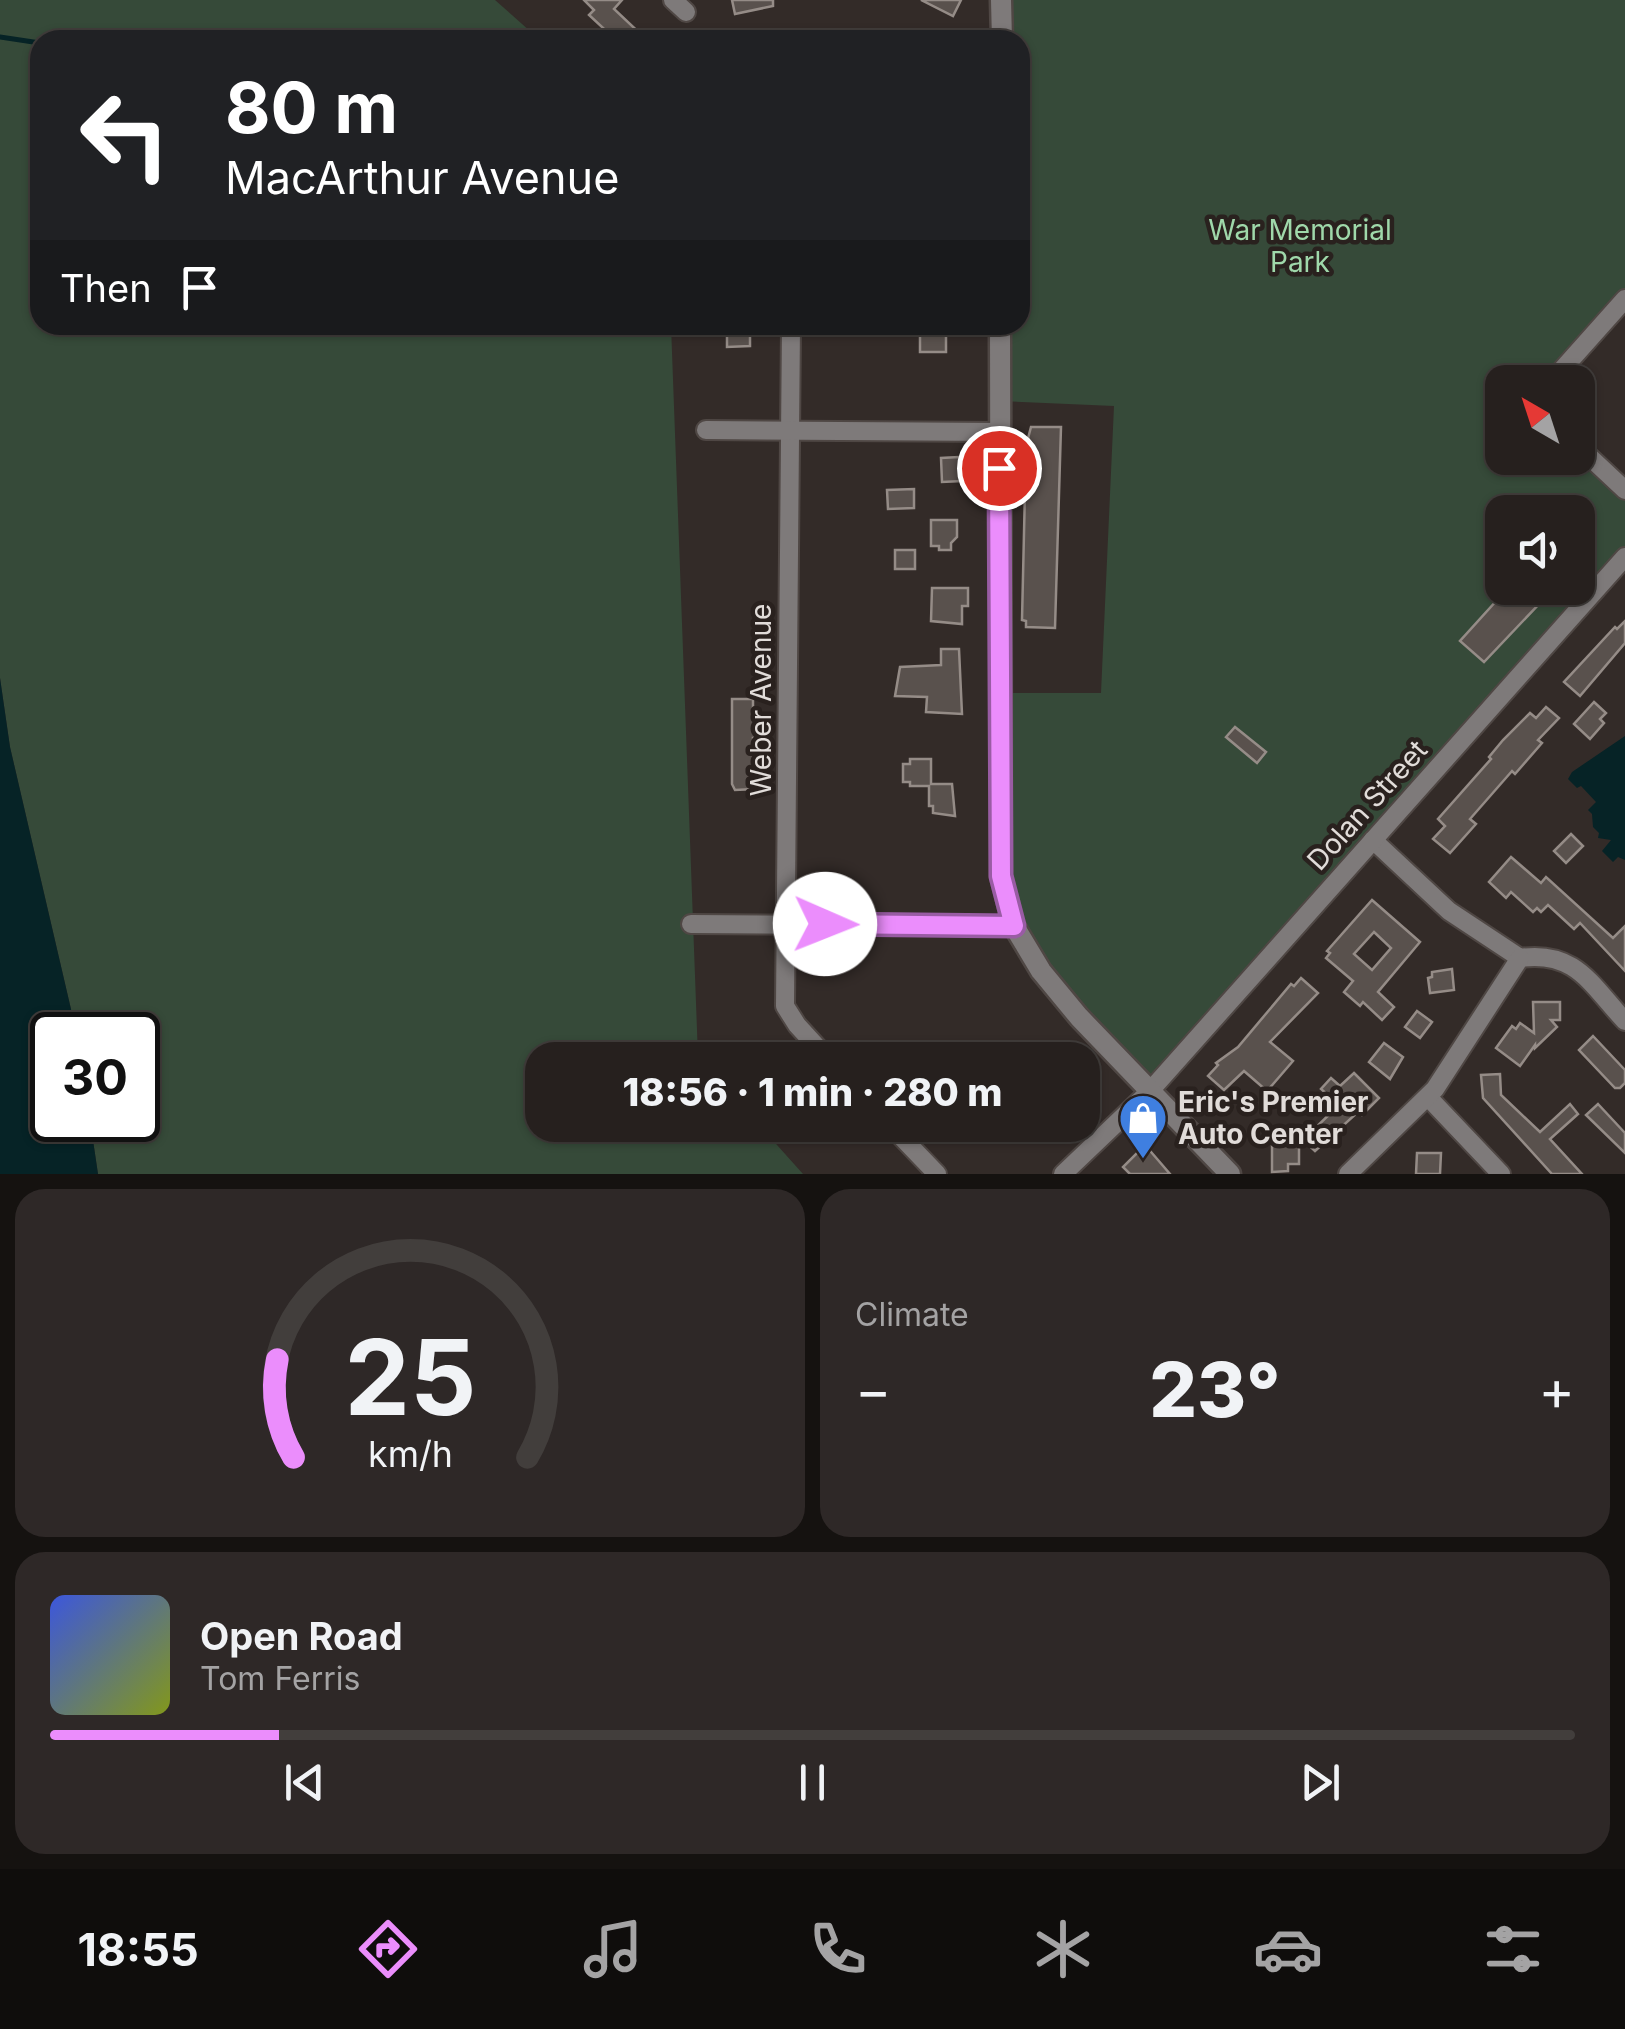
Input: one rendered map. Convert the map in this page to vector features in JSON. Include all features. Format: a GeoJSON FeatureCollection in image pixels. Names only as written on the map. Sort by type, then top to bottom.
{"type":"FeatureCollection","features":[{"type":"Feature","properties":{"kind":"street"},"geometry":{"type":"LineString","coordinates":[[1001,0],[1002,30]]}},
{"type":"Feature","properties":{"kind":"street"},"geometry":{"type":"LineString","coordinates":[[1566,365],[1625,299]]}},
{"type":"Feature","properties":{"kind":"street","name":"Weber Avenue"},"geometry":{"type":"LineString","coordinates":[[791,335],[786,1006],[796,1025],[812,1042]]}},
{"type":"Feature","properties":{"kind":"street"},"geometry":{"type":"LineString","coordinates":[[1000,335],[1001,876],[1014,926],[1050,982],[1230,1174]]}},
{"type":"Feature","properties":{"kind":"street"},"geometry":{"type":"LineString","coordinates":[[706,430],[999,432]]}},
{"type":"Feature","properties":{"kind":"street"},"geometry":{"type":"LineString","coordinates":[[1595,462],[1625,490]]}},
{"type":"Feature","properties":{"kind":"street","name":"Dolan Street"},"geometry":{"type":"LineString","coordinates":[[1064,1174],[1150,1090],[1625,557]]}},
{"type":"Feature","properties":{"kind":"street"},"geometry":{"type":"LineString","coordinates":[[1372,840],[1449,911],[1520,958],[1540,955],[1561,959],[1581,970],[1625,1020]]}},
{"type":"Feature","properties":{"kind":"street"},"geometry":{"type":"LineString","coordinates":[[691,924],[1014,926]]}},
{"type":"Feature","properties":{"kind":"street"},"geometry":{"type":"LineString","coordinates":[[1348,1174],[1428,1098],[1520,958]]}},
{"type":"Feature","properties":{"kind":"street"},"geometry":{"type":"LineString","coordinates":[[1428,1098],[1501,1174]]}},
{"type":"Feature","properties":{"kind":"street"},"geometry":{"type":"LineString","coordinates":[[906,1142],[936,1174]]}},
{"type":"Feature","properties":{"kind":"green space"},"geometry":{"type":"Polygon","coordinates":[[[0,0],[495,0],[529,30],[30,30],[30,335],[671,335],[697,1042],[525,1042],[525,1142],[774,1142],[803,1174],[98,1174],[93,1142],[160,1142],[160,1012],[72,1012],[10,747],[0,678],[0,0]]]}},
{"type":"Feature","properties":{"kind":"green space","name":"War Memorial Park"},"geometry":{"type":"Polygon","coordinates":[[[1001,0],[1625,0],[1625,299],[1566,365],[1485,365],[1485,475],[1595,475],[1595,470],[1625,490],[1625,557],[1595,591],[1595,495],[1485,495],[1485,605],[1582,605],[1150,1091],[1041,971],[1001,876],[1000,693],[1101,693],[1114,406],[999,401],[1000,335],[1030,335],[1030,30],[1002,30],[1001,0]]]}},
{"type":"Feature","properties":{"kind":"water"},"geometry":{"type":"Polygon","coordinates":[[[0,678],[10,747],[72,1012],[30,1012],[30,1142],[93,1142],[98,1174],[0,1174],[0,678]]]}},
{"type":"Feature","properties":{"kind":"water"},"geometry":{"type":"Polygon","coordinates":[[[1625,736],[1625,860],[1618,857],[1613,862],[1602,851],[1611,840],[1598,838],[1588,810],[1596,802],[1568,779],[1572,772],[1625,736]]]}},
{"type":"Feature","properties":{"kind":"building"},"geometry":{"type":"Polygon","coordinates":[[[584,0],[622,0],[614,9],[636,30],[605,30],[589,15],[594,10],[584,0]]]}},
{"type":"Feature","properties":{"kind":"building"},"geometry":{"type":"Polygon","coordinates":[[[732,0],[773,0],[773,6],[735,14],[732,0]]]}},
{"type":"Feature","properties":{"kind":"building"},"geometry":{"type":"Polygon","coordinates":[[[921,0],[961,0],[953,16],[921,0]]]}},
{"type":"Feature","properties":{"kind":"building"},"geometry":{"type":"Polygon","coordinates":[[[727,335],[750,335],[750,346],[727,347],[727,335]]]}},
{"type":"Feature","properties":{"kind":"building"},"geometry":{"type":"Polygon","coordinates":[[[920,335],[946,335],[946,352],[920,352],[920,335]]]}},
{"type":"Feature","properties":{"kind":"building"},"geometry":{"type":"Polygon","coordinates":[[[1031,427],[1061,427],[1055,628],[1026,627],[1022,620],[1026,446],[1031,427]]]}},
{"type":"Feature","properties":{"kind":"building"},"geometry":{"type":"Polygon","coordinates":[[[959,457],[962,481],[942,482],[941,458],[959,457]]]}},
{"type":"Feature","properties":{"kind":"building"},"geometry":{"type":"Polygon","coordinates":[[[914,489],[914,508],[888,509],[887,490],[914,489]]]}},
{"type":"Feature","properties":{"kind":"building"},"geometry":{"type":"Polygon","coordinates":[[[931,520],[957,520],[957,537],[951,550],[931,546],[931,520]]]}},
{"type":"Feature","properties":{"kind":"building"},"geometry":{"type":"Polygon","coordinates":[[[895,550],[915,550],[915,569],[895,569],[895,550]]]}},
{"type":"Feature","properties":{"kind":"building"},"geometry":{"type":"Polygon","coordinates":[[[932,588],[968,588],[962,624],[931,621],[932,588]]]}},
{"type":"Feature","properties":{"kind":"building"},"geometry":{"type":"Polygon","coordinates":[[[1493,605],[1538,605],[1484,662],[1460,641],[1493,605]]]}},
{"type":"Feature","properties":{"kind":"building"},"geometry":{"type":"Polygon","coordinates":[[[1625,621],[1625,643],[1580,696],[1564,682],[1625,621]]]}},
{"type":"Feature","properties":{"kind":"building"},"geometry":{"type":"Polygon","coordinates":[[[941,649],[959,649],[962,714],[926,712],[927,697],[895,696],[900,667],[941,665],[941,649]]]}},
{"type":"Feature","properties":{"kind":"building"},"geometry":{"type":"Polygon","coordinates":[[[732,699],[753,699],[755,789],[735,790],[732,784],[732,699]]]}},
{"type":"Feature","properties":{"kind":"building"},"geometry":{"type":"Polygon","coordinates":[[[1594,702],[1606,713],[1600,719],[1604,723],[1590,739],[1574,724],[1594,702]]]}},
{"type":"Feature","properties":{"kind":"building"},"geometry":{"type":"Polygon","coordinates":[[[1546,707],[1559,718],[1515,774],[1512,771],[1470,819],[1476,824],[1450,853],[1433,839],[1445,826],[1438,819],[1503,740],[1530,713],[1536,718],[1546,707]]]}},
{"type":"Feature","properties":{"kind":"building"},"geometry":{"type":"Polygon","coordinates":[[[1235,727],[1266,752],[1257,763],[1226,737],[1235,727]]]}},
{"type":"Feature","properties":{"kind":"building"},"geometry":{"type":"Polygon","coordinates":[[[910,759],[931,759],[931,784],[952,784],[955,816],[933,813],[929,786],[903,782],[903,764],[910,764],[910,759]]]}},
{"type":"Feature","properties":{"kind":"building"},"geometry":{"type":"Polygon","coordinates":[[[1571,834],[1583,846],[1566,863],[1554,851],[1571,834]]]}},
{"type":"Feature","properties":{"kind":"building"},"geometry":{"type":"Polygon","coordinates":[[[1511,857],[1541,883],[1546,877],[1613,938],[1625,926],[1625,971],[1580,923],[1574,929],[1548,905],[1541,912],[1537,908],[1533,912],[1511,892],[1506,898],[1489,882],[1511,857]]]}},
{"type":"Feature","properties":{"kind":"building"},"geometry":{"type":"Polygon","coordinates":[[[1372,900],[1420,942],[1378,992],[1394,1007],[1382,1020],[1363,1002],[1360,1006],[1344,992],[1353,981],[1326,958],[1330,953],[1327,951],[1372,900]],[[1374,932],[1354,954],[1372,970],[1391,948],[1374,932]]]}},
{"type":"Feature","properties":{"kind":"building"},"geometry":{"type":"Polygon","coordinates":[[[1452,969],[1454,990],[1430,993],[1428,978],[1432,972],[1452,969]]]}},
{"type":"Feature","properties":{"kind":"building"},"geometry":{"type":"Polygon","coordinates":[[[1301,978],[1318,993],[1270,1042],[1293,1061],[1267,1091],[1244,1071],[1224,1090],[1208,1076],[1216,1063],[1238,1047],[1291,984],[1294,986],[1301,978]]]}},
{"type":"Feature","properties":{"kind":"building"},"geometry":{"type":"Polygon","coordinates":[[[1533,1002],[1560,1002],[1560,1020],[1551,1020],[1557,1027],[1535,1045],[1520,1066],[1496,1048],[1512,1026],[1516,1029],[1520,1023],[1534,1033],[1533,1002]]]}},
{"type":"Feature","properties":{"kind":"building"},"geometry":{"type":"Polygon","coordinates":[[[1417,1011],[1432,1022],[1420,1038],[1405,1027],[1417,1011]]]}},
{"type":"Feature","properties":{"kind":"building"},"geometry":{"type":"Polygon","coordinates":[[[1593,1036],[1625,1070],[1625,1083],[1620,1088],[1615,1088],[1579,1050],[1593,1036]]]}},
{"type":"Feature","properties":{"kind":"building"},"geometry":{"type":"Polygon","coordinates":[[[1384,1043],[1403,1057],[1390,1079],[1369,1062],[1384,1043]]]}},
{"type":"Feature","properties":{"kind":"building"},"geometry":{"type":"Polygon","coordinates":[[[1354,1073],[1379,1098],[1315,1151],[1303,1140],[1339,1105],[1321,1089],[1331,1078],[1340,1086],[1354,1073]]]}},
{"type":"Feature","properties":{"kind":"building"},"geometry":{"type":"Polygon","coordinates":[[[1500,1074],[1501,1095],[1540,1132],[1570,1104],[1578,1114],[1550,1139],[1582,1174],[1552,1174],[1483,1098],[1481,1075],[1500,1074]]]}},
{"type":"Feature","properties":{"kind":"building"},"geometry":{"type":"Polygon","coordinates":[[[1598,1104],[1625,1133],[1625,1153],[1586,1115],[1598,1104]]]}},
{"type":"Feature","properties":{"kind":"building","name":"Eric's Premier Auto Center"},"geometry":{"type":"Polygon","coordinates":[[[1145,1145],[1170,1174],[1130,1174],[1123,1167],[1145,1145]]]}},
{"type":"Feature","properties":{"kind":"building"},"geometry":{"type":"Polygon","coordinates":[[[1272,1145],[1299,1145],[1299,1164],[1288,1164],[1288,1171],[1272,1172],[1272,1145]]]}},
{"type":"Feature","properties":{"kind":"building"},"geometry":{"type":"Polygon","coordinates":[[[1417,1153],[1441,1153],[1440,1174],[1416,1174],[1417,1153]]]}},
{"type":"Feature","properties":{"kind":"waterway"},"geometry":{"type":"LineString","coordinates":[[0,37],[30,42]]}},
{"type":"Feature","properties":{"kind":"place","name":"Eric's Premier Auto Center"},"geometry":{"type":"Point","coordinates":[1143,1160]}},
{"type":"Feature","properties":{"kind":"route"},"geometry":{"type":"LineString","coordinates":[[825,924],[1014,926],[1001,876],[999,468]]}}]}
